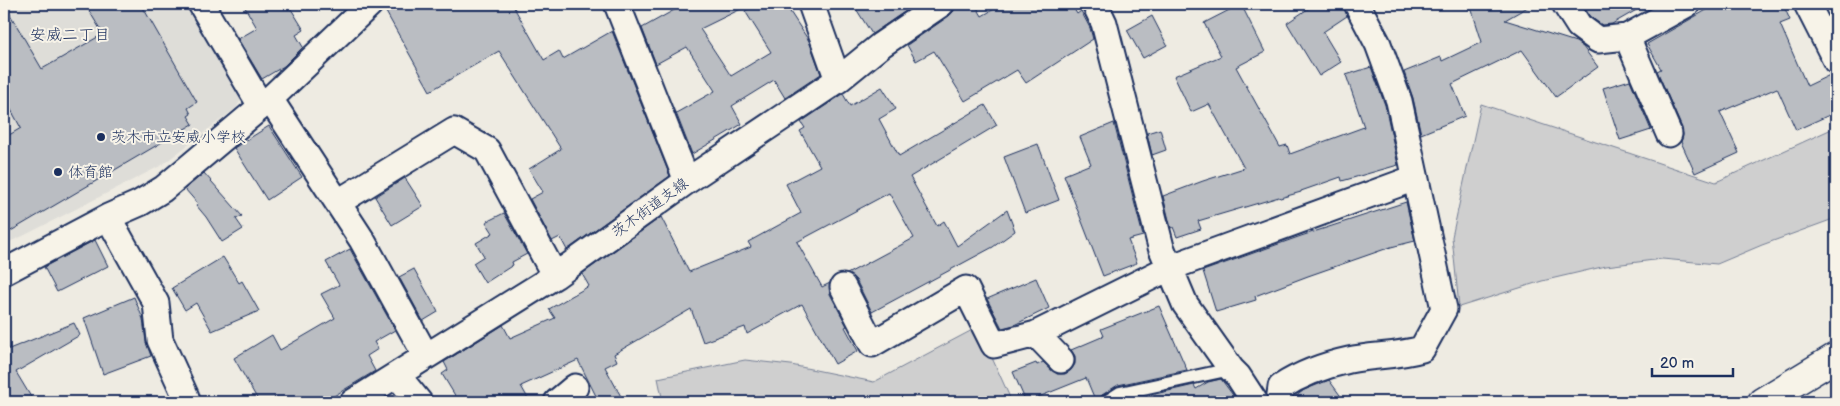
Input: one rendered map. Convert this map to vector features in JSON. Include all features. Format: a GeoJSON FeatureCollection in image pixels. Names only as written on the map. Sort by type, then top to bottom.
{"type":"FeatureCollection","features":[{"type":"Feature","properties":{"kind":"main road"},"geometry":{"type":"LineString","coordinates":[[1762,402],[1836,357]]}},
{"type":"Feature","properties":{"kind":"street"},"geometry":{"type":"LineString","coordinates":[[201,4],[266,102],[362,240],[426,356]]}},
{"type":"Feature","properties":{"kind":"street"},"geometry":{"type":"LineString","coordinates":[[4,272],[162,189],[266,102],[370,4]]}},
{"type":"Feature","properties":{"kind":"street"},"geometry":{"type":"LineString","coordinates":[[617,4],[687,181]]}},
{"type":"Feature","properties":{"kind":"street"},"geometry":{"type":"LineString","coordinates":[[810,4],[838,80]]}},
{"type":"Feature","properties":{"kind":"street","name":"茨木街道支線"},"geometry":{"type":"LineString","coordinates":[[353,402],[555,276],[687,181],[838,80],[881,45],[941,4]]}},
{"type":"Feature","properties":{"kind":"street"},"geometry":{"type":"LineString","coordinates":[[1095,4],[1104,23],[1161,247],[1169,268],[1185,304],[1219,349],[1255,402]]}},
{"type":"Feature","properties":{"kind":"street"},"geometry":{"type":"LineString","coordinates":[[1279,402],[1281,387],[1298,377],[1349,360],[1422,349],[1444,309],[1399,101],[1378,44],[1357,4]]}},
{"type":"Feature","properties":{"kind":"street"},"geometry":{"type":"LineString","coordinates":[[1565,4],[1579,26],[1598,40],[1627,37],[1687,4]]}},
{"type":"Feature","properties":{"kind":"street"},"geometry":{"type":"LineString","coordinates":[[1807,4],[1836,61]]}},
{"type":"Feature","properties":{"kind":"street"},"geometry":{"type":"LineString","coordinates":[[1627,37],[1669,134]]}},
{"type":"Feature","properties":{"kind":"street"},"geometry":{"type":"LineString","coordinates":[[345,198],[454,131],[487,150],[555,276]]}},
{"type":"Feature","properties":{"kind":"street"},"geometry":{"type":"LineString","coordinates":[[843,287],[872,344],[966,289],[994,345],[1036,334],[1169,268],[1415,178]]}},
{"type":"Feature","properties":{"kind":"street"},"geometry":{"type":"LineString","coordinates":[[108,217],[156,303],[160,340],[186,397],[182,402]]}},
{"type":"Feature","properties":{"kind":"street"},"geometry":{"type":"LineString","coordinates":[[1036,334],[1061,360]]}},
{"type":"Feature","properties":{"kind":"street"},"geometry":{"type":"LineString","coordinates":[[397,375],[418,402]]}},
{"type":"Feature","properties":{"kind":"lane"},"geometry":{"type":"LineString","coordinates":[[1106,402],[1120,393],[1231,369]]}},
{"type":"Feature","properties":{"kind":"shaded area","name":"茨木市立安威小学校"},"geometry":{"type":"Polygon","coordinates":[[[4,4],[186,4],[241,100],[236,108],[162,165],[4,244],[4,4]]]}},
{"type":"Feature","properties":{"kind":"shaded area"},"geometry":{"type":"Polygon","coordinates":[[[1481,104],[1716,182],[1836,127],[1836,218],[1717,264],[1662,259],[1606,266],[1542,281],[1459,307],[1452,237],[1481,104]]]}},
{"type":"Feature","properties":{"kind":"shaded area"},"geometry":{"type":"Polygon","coordinates":[[[978,327],[1012,402],[663,402],[658,378],[745,360],[791,365],[874,382],[978,327]]]}},
{"type":"Feature","properties":{"kind":"building","name":"茨木市立安威小学校"},"geometry":{"type":"Polygon","coordinates":[[[4,4],[42,69],[103,34],[85,4],[141,4],[197,102],[188,108],[191,114],[188,116],[193,124],[4,235],[4,138],[21,128],[4,97],[4,4]]]}},
{"type":"Feature","properties":{"kind":"building"},"geometry":{"type":"Polygon","coordinates":[[[243,4],[288,4],[304,30],[296,35],[303,47],[284,66],[262,79],[238,39],[257,28],[243,4]]]}},
{"type":"Feature","properties":{"kind":"building"},"geometry":{"type":"Polygon","coordinates":[[[401,4],[512,4],[544,60],[559,51],[563,59],[612,31],[670,176],[567,250],[560,237],[552,241],[530,199],[543,192],[529,169],[561,149],[499,51],[430,91],[386,12],[401,4]]]}},
{"type":"Feature","properties":{"kind":"building"},"geometry":{"type":"Polygon","coordinates":[[[685,4],[751,4],[700,29],[731,76],[771,52],[745,11],[757,4],[785,4],[809,41],[821,74],[785,98],[774,80],[732,106],[742,124],[692,154],[676,113],[715,91],[687,47],[656,64],[642,28],[685,4]]]}},
{"type":"Feature","properties":{"kind":"building"},"geometry":{"type":"Polygon","coordinates":[[[853,4],[916,4],[872,34],[853,4]]]}},
{"type":"Feature","properties":{"kind":"building"},"geometry":{"type":"Polygon","coordinates":[[[958,4],[975,4],[982,16],[1003,4],[1071,4],[1077,14],[1081,11],[1090,28],[1093,39],[1026,83],[1017,70],[965,101],[934,51],[916,61],[907,45],[949,16],[958,4]]]}},
{"type":"Feature","properties":{"kind":"building"},"geometry":{"type":"Polygon","coordinates":[[[1241,4],[1265,52],[1236,67],[1280,147],[1287,145],[1290,154],[1364,127],[1346,75],[1371,67],[1385,105],[1398,165],[1342,181],[1341,177],[1301,192],[1198,221],[1201,229],[1177,237],[1173,227],[1171,228],[1163,196],[1244,168],[1209,104],[1191,112],[1174,76],[1221,56],[1204,23],[1241,4]]]}},
{"type":"Feature","properties":{"kind":"building"},"geometry":{"type":"Polygon","coordinates":[[[1315,4],[1343,4],[1347,16],[1323,32],[1341,62],[1319,76],[1287,23],[1315,4]]]}},
{"type":"Feature","properties":{"kind":"building"},"geometry":{"type":"Polygon","coordinates":[[[1470,4],[1533,4],[1505,20],[1576,42],[1583,47],[1598,67],[1556,97],[1522,50],[1452,84],[1465,116],[1421,134],[1413,98],[1404,72],[1441,57],[1442,61],[1482,42],[1470,4]]]}},
{"type":"Feature","properties":{"kind":"building"},"geometry":{"type":"Polygon","coordinates":[[[1583,4],[1647,4],[1612,24],[1602,25],[1590,17],[1583,4]]]}},
{"type":"Feature","properties":{"kind":"building"},"geometry":{"type":"Polygon","coordinates":[[[1717,4],[1783,4],[1790,20],[1780,24],[1807,86],[1832,74],[1836,75],[1836,112],[1796,130],[1777,88],[1720,112],[1739,153],[1695,173],[1681,142],[1682,128],[1657,71],[1661,69],[1647,44],[1717,4]]]}},
{"type":"Feature","properties":{"kind":"building"},"geometry":{"type":"Polygon","coordinates":[[[1152,16],[1167,45],[1143,58],[1127,30],[1152,16]]]}},
{"type":"Feature","properties":{"kind":"building"},"geometry":{"type":"Polygon","coordinates":[[[1630,80],[1651,130],[1620,140],[1603,88],[1630,80]]]}},
{"type":"Feature","properties":{"kind":"building"},"geometry":{"type":"Polygon","coordinates":[[[882,87],[896,109],[879,119],[899,156],[985,105],[997,125],[910,177],[937,226],[944,221],[957,246],[1007,210],[1015,231],[993,247],[872,312],[856,280],[847,274],[914,238],[889,193],[797,242],[822,287],[830,283],[830,294],[858,351],[835,364],[802,304],[747,334],[745,327],[703,342],[691,309],[614,354],[617,361],[605,367],[624,402],[599,402],[578,360],[521,386],[530,402],[459,402],[442,374],[448,370],[444,362],[503,325],[510,338],[555,318],[549,309],[589,286],[582,274],[661,217],[689,272],[751,247],[748,242],[801,213],[786,184],[820,166],[800,131],[805,128],[801,122],[843,94],[850,106],[882,87]]]}},
{"type":"Feature","properties":{"kind":"building"},"geometry":{"type":"Polygon","coordinates":[[[1114,123],[1143,236],[1128,240],[1137,263],[1103,276],[1064,175],[1091,164],[1080,137],[1114,123]]]}},
{"type":"Feature","properties":{"kind":"building"},"geometry":{"type":"Polygon","coordinates":[[[269,126],[302,177],[267,200],[234,148],[269,126]]]}},
{"type":"Feature","properties":{"kind":"building"},"geometry":{"type":"Polygon","coordinates":[[[1160,129],[1166,150],[1152,155],[1147,133],[1160,129]]]}},
{"type":"Feature","properties":{"kind":"building"},"geometry":{"type":"Polygon","coordinates":[[[1038,144],[1059,200],[1025,213],[1004,157],[1038,144]]]}},
{"type":"Feature","properties":{"kind":"building"},"geometry":{"type":"Polygon","coordinates":[[[204,173],[242,216],[236,219],[243,229],[222,242],[196,205],[198,204],[185,189],[204,173]]]}},
{"type":"Feature","properties":{"kind":"building"},"geometry":{"type":"Polygon","coordinates":[[[405,178],[423,206],[392,225],[375,197],[405,178]]]}},
{"type":"Feature","properties":{"kind":"building"},"geometry":{"type":"Polygon","coordinates":[[[1406,202],[1415,241],[1391,247],[1308,276],[1255,296],[1256,300],[1216,312],[1203,271],[1301,236],[1406,202]]]}},
{"type":"Feature","properties":{"kind":"building"},"geometry":{"type":"Polygon","coordinates":[[[504,213],[527,254],[512,262],[513,265],[485,283],[473,263],[484,256],[476,243],[493,233],[486,222],[504,213]]]}},
{"type":"Feature","properties":{"kind":"building"},"geometry":{"type":"Polygon","coordinates":[[[95,240],[108,266],[57,292],[44,267],[95,240]]]}},
{"type":"Feature","properties":{"kind":"building"},"geometry":{"type":"Polygon","coordinates":[[[350,249],[395,330],[374,342],[378,349],[367,356],[375,371],[324,402],[259,402],[234,358],[272,335],[280,350],[335,318],[321,294],[339,285],[326,262],[350,249]]]}},
{"type":"Feature","properties":{"kind":"building"},"geometry":{"type":"Polygon","coordinates":[[[223,257],[239,283],[242,281],[259,311],[212,331],[196,303],[185,310],[172,288],[223,257]]]}},
{"type":"Feature","properties":{"kind":"building"},"geometry":{"type":"Polygon","coordinates":[[[414,269],[438,312],[423,321],[399,277],[414,269]]]}},
{"type":"Feature","properties":{"kind":"building"},"geometry":{"type":"Polygon","coordinates":[[[1036,278],[1049,308],[1014,325],[1002,328],[987,299],[1036,278]]]}},
{"type":"Feature","properties":{"kind":"building"},"geometry":{"type":"Polygon","coordinates":[[[134,297],[143,319],[146,342],[151,356],[103,374],[84,318],[134,297]]]}},
{"type":"Feature","properties":{"kind":"building"},"geometry":{"type":"Polygon","coordinates":[[[1159,306],[1187,370],[1118,385],[1102,395],[1098,402],[1096,402],[1086,378],[1026,402],[1013,372],[1043,362],[1057,374],[1065,374],[1075,364],[1075,356],[1071,350],[1104,336],[1101,329],[1159,306]]]}},
{"type":"Feature","properties":{"kind":"building"},"geometry":{"type":"Polygon","coordinates":[[[74,323],[80,335],[16,372],[34,402],[4,402],[4,351],[74,323]]]}},
{"type":"Feature","properties":{"kind":"building"},"geometry":{"type":"Polygon","coordinates":[[[1221,379],[1238,402],[1121,402],[1194,385],[1196,389],[1208,382],[1221,379]]]}},
{"type":"Feature","properties":{"kind":"building"},"geometry":{"type":"Polygon","coordinates":[[[1329,380],[1345,402],[1293,402],[1294,398],[1304,390],[1329,380]]]}},
{"type":"Feature","properties":{"kind":"place","name":"茨木市立安威小学校"},"geometry":{"type":"Point","coordinates":[101,137]}},
{"type":"Feature","properties":{"kind":"place","name":"体育館"},"geometry":{"type":"Point","coordinates":[58,172]}},
{"type":"Feature","properties":{"kind":"district","name":"安威二丁目"},"geometry":{"type":"Point","coordinates":[70,35]}}]}
